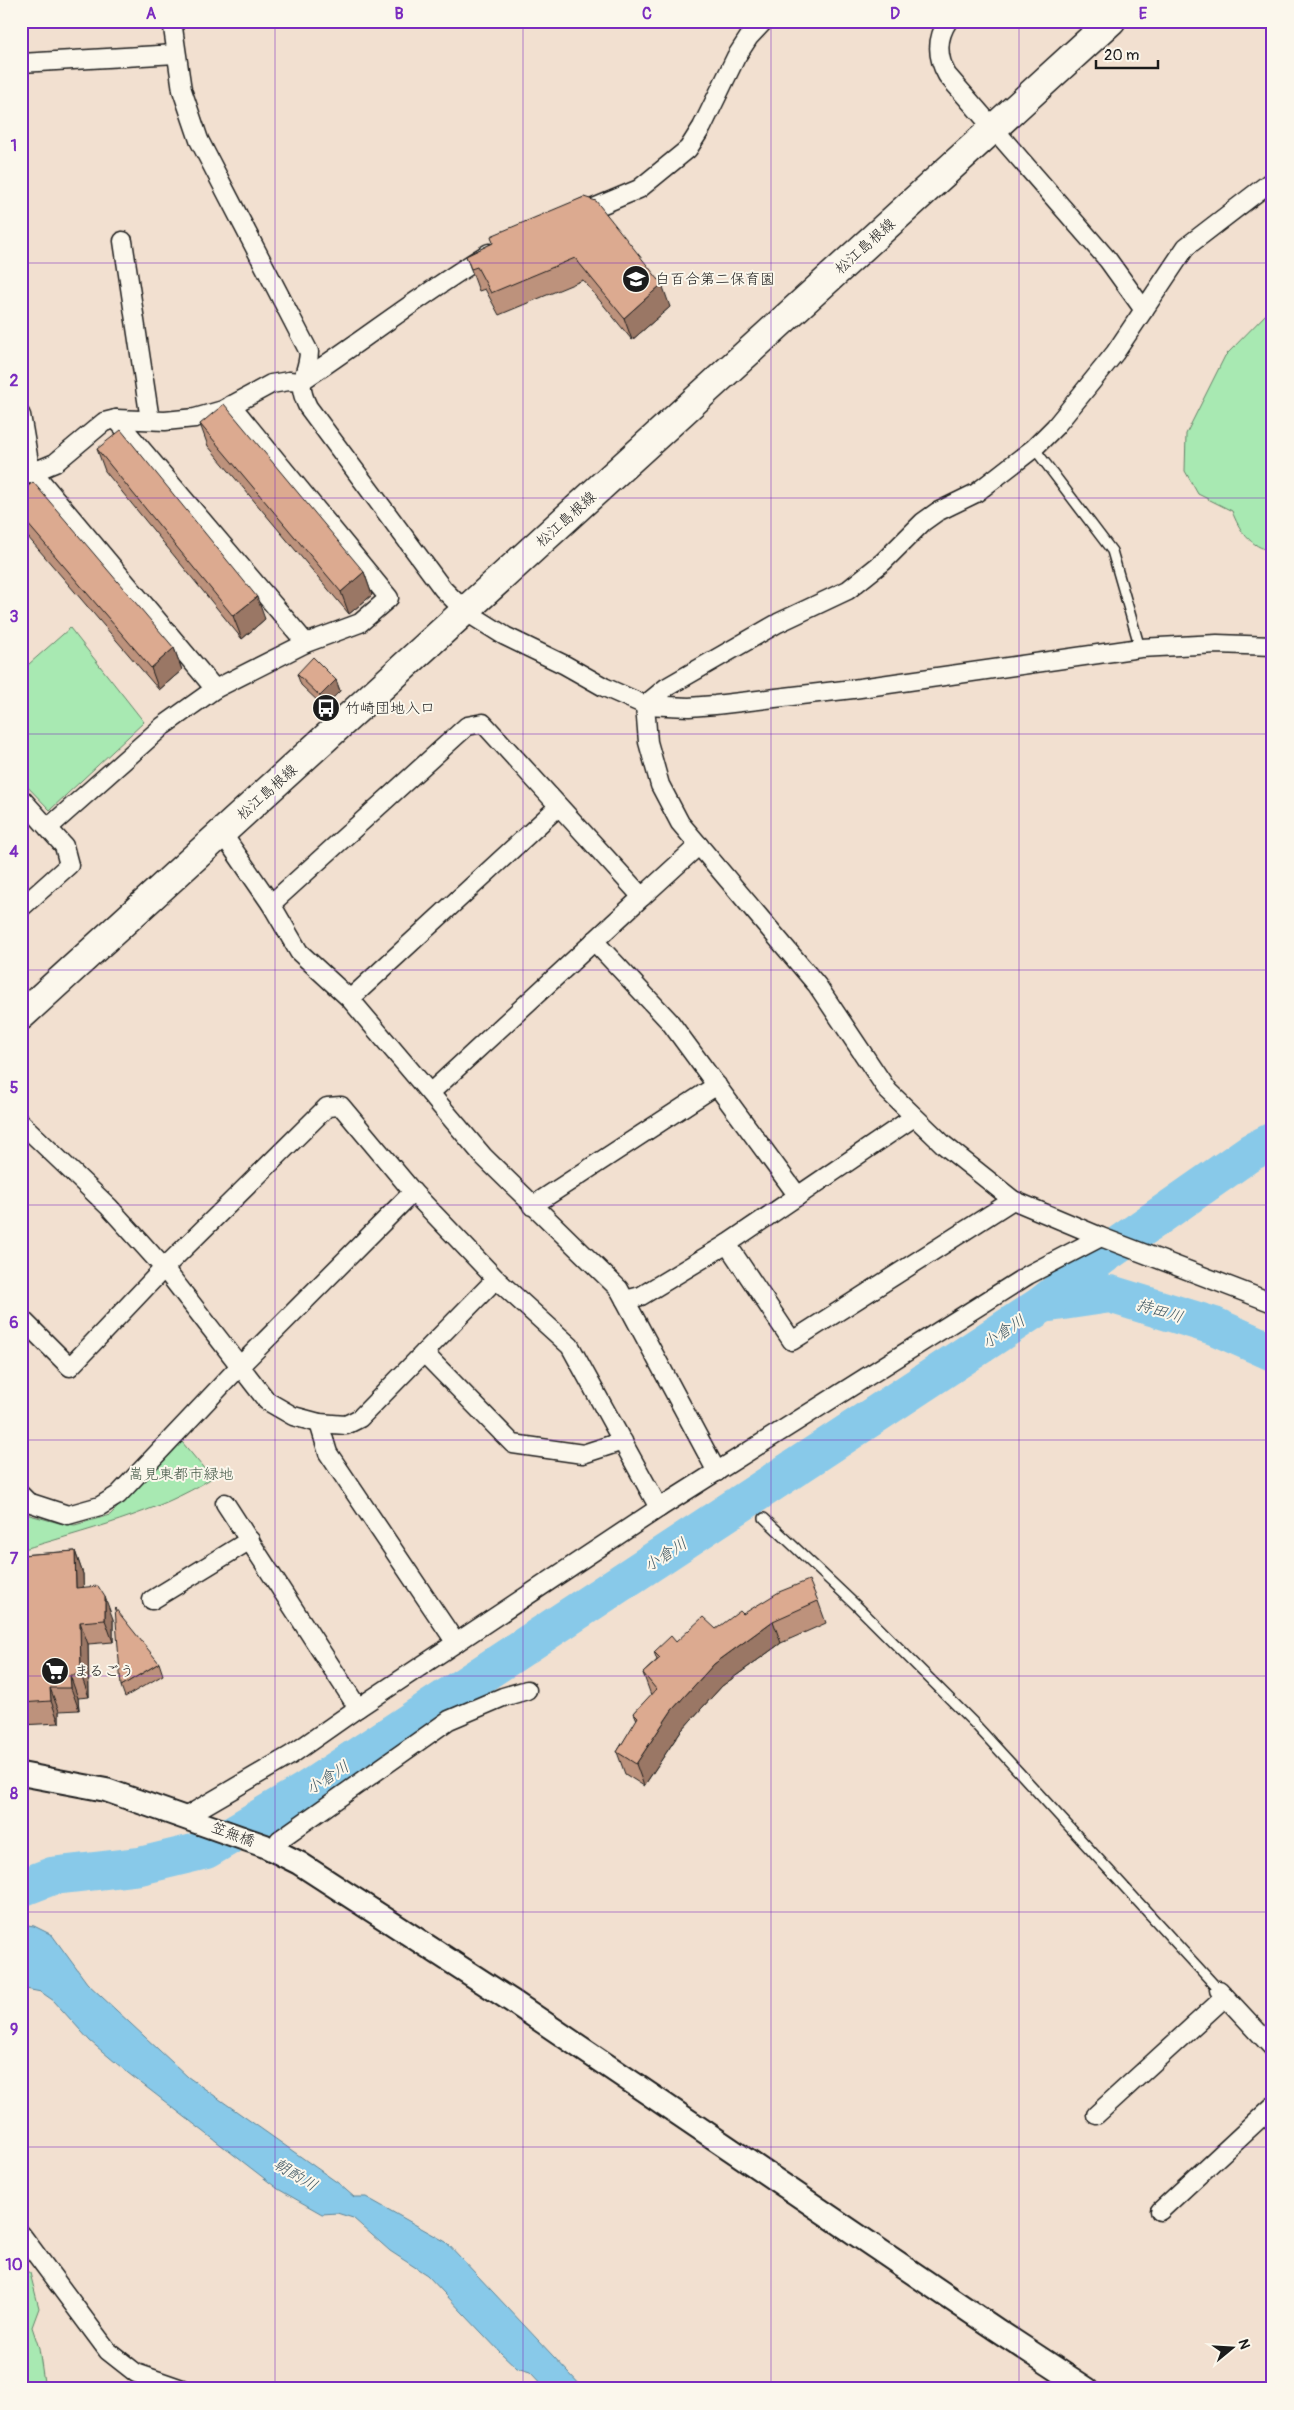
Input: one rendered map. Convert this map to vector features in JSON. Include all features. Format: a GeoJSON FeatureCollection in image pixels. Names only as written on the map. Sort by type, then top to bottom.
{"type":"FeatureCollection","features":[{"type":"Feature","properties":{"kind":"main road","name":"松江島根線"},"geometry":{"type":"LineString","coordinates":[[21,1016],[1111,21]]}},
{"type":"Feature","properties":{"kind":"street"},"geometry":{"type":"LineString","coordinates":[[172,21],[182,90],[199,140],[309,352],[307,368],[300,382],[308,407],[443,589],[465,611],[505,636],[565,665],[604,687],[645,705],[690,707],[715,706],[853,689],[1140,648],[1217,644],[1273,646]]}},
{"type":"Feature","properties":{"kind":"street"},"geometry":{"type":"LineString","coordinates":[[564,221],[639,188],[688,149],[702,127],[736,57],[749,37],[764,21]]}},
{"type":"Feature","properties":{"kind":"street"},"geometry":{"type":"LineString","coordinates":[[948,21],[940,42],[938,54],[941,64],[954,85],[1108,260],[1144,310]]}},
{"type":"Feature","properties":{"kind":"street"},"geometry":{"type":"LineString","coordinates":[[21,63],[176,54]]}},
{"type":"Feature","properties":{"kind":"street"},"geometry":{"type":"LineString","coordinates":[[645,705],[667,687],[778,623],[848,590],[884,562],[923,522],[937,512],[976,493],[1034,448],[1056,427],[1082,397],[1186,248],[1273,180]]}},
{"type":"Feature","properties":{"kind":"street"},"geometry":{"type":"LineString","coordinates":[[123,241],[150,420]]}},
{"type":"Feature","properties":{"kind":"street"},"geometry":{"type":"LineString","coordinates":[[28,475],[55,463],[104,422],[116,419],[179,421],[210,415],[271,384],[289,381],[300,382],[422,299],[455,273],[490,252],[507,245]]}},
{"type":"Feature","properties":{"kind":"street"},"geometry":{"type":"LineString","coordinates":[[48,828],[163,726],[215,689],[306,643],[360,623],[389,598],[231,405]]}},
{"type":"Feature","properties":{"kind":"street"},"geometry":{"type":"LineString","coordinates":[[21,415],[29,462],[28,475],[215,689]]}},
{"type":"Feature","properties":{"kind":"street"},"geometry":{"type":"LineString","coordinates":[[116,419],[306,643]]}},
{"type":"Feature","properties":{"kind":"street"},"geometry":{"type":"LineString","coordinates":[[645,705],[648,742],[660,785],[680,822],[818,985],[888,1091],[944,1145],[1013,1200],[1105,1239],[1273,1303]]}},
{"type":"Feature","properties":{"kind":"street"},"geometry":{"type":"LineString","coordinates":[[271,904],[467,726],[483,723],[642,897]]}},
{"type":"Feature","properties":{"kind":"street"},"geometry":{"type":"LineString","coordinates":[[21,798],[64,846],[69,865],[21,908]]}},
{"type":"Feature","properties":{"kind":"street"},"geometry":{"type":"LineString","coordinates":[[350,999],[558,807]]}},
{"type":"Feature","properties":{"kind":"street"},"geometry":{"type":"LineString","coordinates":[[222,833],[271,904],[299,952],[350,999],[484,1157],[619,1289],[717,1472]]}},
{"type":"Feature","properties":{"kind":"street"},"geometry":{"type":"LineString","coordinates":[[430,1092],[699,846]]}},
{"type":"Feature","properties":{"kind":"street"},"geometry":{"type":"LineString","coordinates":[[594,941],[670,1022],[798,1196]]}},
{"type":"Feature","properties":{"kind":"street"},"geometry":{"type":"LineString","coordinates":[[532,1206],[717,1085]]}},
{"type":"Feature","properties":{"kind":"street"},"geometry":{"type":"LineString","coordinates":[[21,1318],[70,1367],[164,1268],[327,1106],[341,1106],[413,1192],[496,1279],[570,1346],[659,1508]]}},
{"type":"Feature","properties":{"kind":"street"},"geometry":{"type":"LineString","coordinates":[[625,1300],[641,1296],[727,1244],[914,1116]]}},
{"type":"Feature","properties":{"kind":"street"},"geometry":{"type":"LineString","coordinates":[[21,1123],[110,1207],[164,1268],[267,1401],[293,1416],[320,1423],[346,1426],[360,1418],[496,1279]]}},
{"type":"Feature","properties":{"kind":"street"},"geometry":{"type":"LineString","coordinates":[[21,1495],[28,1502],[68,1515],[100,1506],[118,1495],[239,1367],[413,1192]]}},
{"type":"Feature","properties":{"kind":"street"},"geometry":{"type":"LineString","coordinates":[[727,1244],[792,1341],[1013,1200]]}},
{"type":"Feature","properties":{"kind":"street"},"geometry":{"type":"LineString","coordinates":[[193,1819],[659,1508],[1028,1275],[1105,1239]]}},
{"type":"Feature","properties":{"kind":"street"},"geometry":{"type":"LineString","coordinates":[[424,1353],[513,1444],[583,1454],[623,1441]]}},
{"type":"Feature","properties":{"kind":"street"},"geometry":{"type":"LineString","coordinates":[[320,1423],[328,1452],[456,1643]]}},
{"type":"Feature","properties":{"kind":"street"},"geometry":{"type":"LineString","coordinates":[[226,1503],[358,1708]]}},
{"type":"Feature","properties":{"kind":"street"},"geometry":{"type":"LineString","coordinates":[[152,1600],[250,1540]]}},
{"type":"Feature","properties":{"kind":"street"},"geometry":{"type":"LineString","coordinates":[[272,1843],[450,1720],[503,1697],[527,1690]]}},
{"type":"Feature","properties":{"kind":"street","name":"笠無橋"},"geometry":{"type":"LineString","coordinates":[[21,1774],[106,1790],[272,1843],[299,1863],[504,1996],[1087,2389]]}},
{"type":"Feature","properties":{"kind":"street"},"geometry":{"type":"LineString","coordinates":[[1096,2115],[1222,1994],[1273,2048]]}},
{"type":"Feature","properties":{"kind":"street"},"geometry":{"type":"LineString","coordinates":[[1160,2211],[1273,2106]]}},
{"type":"Feature","properties":{"kind":"street"},"geometry":{"type":"LineString","coordinates":[[21,2234],[108,2351],[136,2374],[182,2389]]}},
{"type":"Feature","properties":{"kind":"lane"},"geometry":{"type":"LineString","coordinates":[[1034,448],[1112,551],[1140,648]]}},
{"type":"Feature","properties":{"kind":"lane"},"geometry":{"type":"LineString","coordinates":[[764,1518],[859,1608],[973,1722],[1222,1994]]}},
{"type":"Feature","properties":{"kind":"green space"},"geometry":{"type":"Polygon","coordinates":[[[1273,307],[1272,551],[1257,546],[1246,537],[1232,511],[1198,494],[1185,471],[1186,434],[1225,356],[1273,307]]]}},
{"type":"Feature","properties":{"kind":"green space"},"geometry":{"type":"Polygon","coordinates":[[[70,628],[144,722],[50,810],[21,780],[21,671],[70,628]]]}},
{"type":"Feature","properties":{"kind":"green space","name":"嵩見東都市緑地"},"geometry":{"type":"Polygon","coordinates":[[[182,1442],[212,1478],[191,1490],[144,1511],[21,1550],[21,1510],[26,1514],[59,1523],[75,1525],[110,1515],[182,1442]]]}},
{"type":"Feature","properties":{"kind":"green space"},"geometry":{"type":"Polygon","coordinates":[[[21,2268],[30,2273],[39,2308],[32,2327],[39,2348],[45,2389],[21,2389],[21,2268]]]}},
{"type":"Feature","properties":{"kind":"water"},"geometry":{"type":"Polygon","coordinates":[[[74,1869],[106,1874],[58,1882],[35,1896],[21,1898],[21,1883],[37,1876],[74,1869]]]}},
{"type":"Feature","properties":{"kind":"water","name":"朝酌川"},"geometry":{"type":"Polygon","coordinates":[[[21,1924],[34,1926],[52,1935],[87,1983],[188,2077],[338,2183],[354,2197],[366,2197],[446,2242],[584,2389],[546,2389],[530,2372],[517,2368],[501,2353],[427,2275],[390,2251],[353,2218],[337,2213],[322,2214],[278,2189],[128,2073],[90,2041],[54,2001],[41,1992],[26,1989],[21,1985],[21,1924]]]}},
{"type":"Feature","properties":{"kind":"building"},"geometry":{"type":"Polygon","coordinates":[[[584,197],[596,201],[662,284],[624,318],[575,258],[491,293],[477,267],[471,269],[466,256],[493,243],[491,236],[584,197]]]}},
{"type":"Feature","properties":{"kind":"building"},"geometry":{"type":"Polygon","coordinates":[[[224,404],[364,572],[341,592],[200,424],[224,404]]]}},
{"type":"Feature","properties":{"kind":"building"},"geometry":{"type":"Polygon","coordinates":[[[121,430],[257,597],[233,616],[97,449],[121,430]]]}},
{"type":"Feature","properties":{"kind":"building"},"geometry":{"type":"Polygon","coordinates":[[[33,482],[174,648],[151,668],[21,516],[21,492],[33,482]]]}},
{"type":"Feature","properties":{"kind":"building"},"geometry":{"type":"Polygon","coordinates":[[[313,657],[336,680],[320,696],[297,674],[313,657]]]}},
{"type":"Feature","properties":{"kind":"building","name":"まるごう"},"geometry":{"type":"Polygon","coordinates":[[[75,1551],[76,1588],[98,1586],[105,1597],[105,1620],[80,1622],[81,1675],[70,1675],[71,1688],[50,1688],[51,1701],[21,1703],[21,1555],[75,1551]]]}},
{"type":"Feature","properties":{"kind":"building"},"geometry":{"type":"Polygon","coordinates":[[[809,1580],[818,1601],[773,1621],[714,1664],[672,1710],[636,1764],[617,1752],[638,1717],[634,1713],[656,1689],[643,1673],[660,1658],[654,1652],[671,1636],[676,1642],[703,1617],[716,1629],[740,1611],[743,1614],[779,1592],[809,1580]]]}},
{"type":"Feature","properties":{"kind":"building"},"geometry":{"type":"Polygon","coordinates":[[[115,1608],[159,1663],[121,1686],[115,1608]]]}},
{"type":"Feature","properties":{"kind":"waterway","name":"小倉川"},"geometry":{"type":"LineString","coordinates":[[21,1888],[52,1876],[140,1866],[206,1850],[305,1791],[1043,1304],[1101,1257],[1251,1152],[1273,1141]]}},
{"type":"Feature","properties":{"kind":"waterway","name":"持田川"},"geometry":{"type":"LineString","coordinates":[[1043,1304],[1110,1294],[1214,1326],[1273,1352]]}},
{"type":"Feature","properties":{"kind":"place","name":"白百合第二保育園"},"geometry":{"type":"Point","coordinates":[636,279]}},
{"type":"Feature","properties":{"kind":"place","name":"竹崎団地入口"},"geometry":{"type":"Point","coordinates":[326,708]}},
{"type":"Feature","properties":{"kind":"place","name":"まるごう"},"geometry":{"type":"Point","coordinates":[55,1671]}}]}
